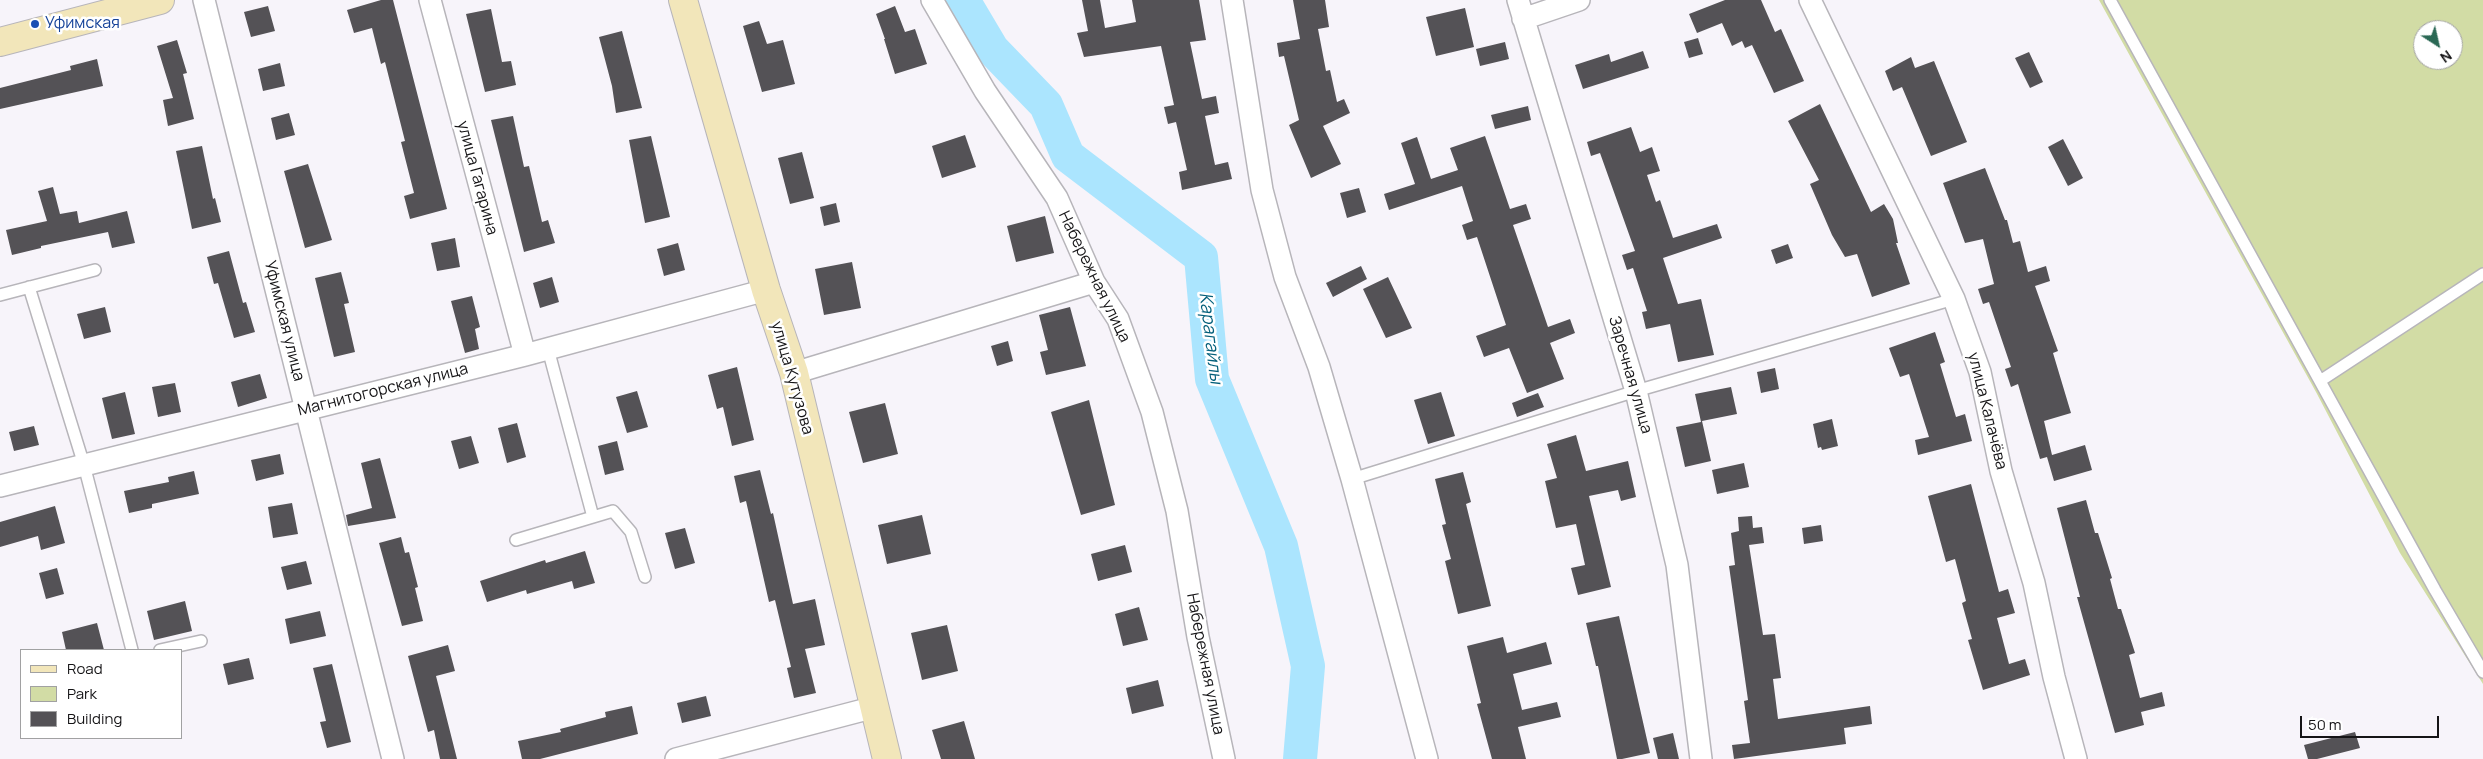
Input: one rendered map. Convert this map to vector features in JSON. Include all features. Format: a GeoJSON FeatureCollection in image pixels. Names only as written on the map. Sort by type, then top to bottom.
{"type":"FeatureCollection","features":[{"type":"Feature","properties":{"kind":"main road"},"geometry":{"type":"LineString","coordinates":[[0,42],[160,0]]}},
{"type":"Feature","properties":{"kind":"main road","name":"улица Кутузова"},"geometry":{"type":"LineString","coordinates":[[683,0],[766,290],[794,373],[887,759]]}},
{"type":"Feature","properties":{"kind":"street","name":"Уфимская улица"},"geometry":{"type":"LineString","coordinates":[[204,0],[393,759]]}},
{"type":"Feature","properties":{"kind":"street","name":"улица Гагарина"},"geometry":{"type":"LineString","coordinates":[[430,0],[524,355]]}},
{"type":"Feature","properties":{"kind":"street","name":"Набережная улица"},"geometry":{"type":"LineString","coordinates":[[932,0],[985,91],[1057,198],[1094,282],[1118,319],[1152,412],[1177,511],[1198,636],[1224,759]]}},
{"type":"Feature","properties":{"kind":"street"},"geometry":{"type":"LineString","coordinates":[[1232,0],[1262,190],[1285,277],[1319,367],[1352,479],[1427,759]]}},
{"type":"Feature","properties":{"kind":"street"},"geometry":{"type":"LineString","coordinates":[[1521,9],[1579,0]]}},
{"type":"Feature","properties":{"kind":"street","name":"улица Калачёва"},"geometry":{"type":"LineString","coordinates":[[1810,0],[1954,300],[1980,372],[2001,472],[2034,583],[2054,677],[2076,759]]}},
{"type":"Feature","properties":{"kind":"street","name":"Заречная улица"},"geometry":{"type":"LineString","coordinates":[[1521,9],[1636,391],[1677,565],[1701,759]]}},
{"type":"Feature","properties":{"kind":"street"},"geometry":{"type":"LineString","coordinates":[[794,373],[1094,282]]}},
{"type":"Feature","properties":{"kind":"street","name":"Магнитогорская улица"},"geometry":{"type":"LineString","coordinates":[[0,486],[548,349],[766,290]]}},
{"type":"Feature","properties":{"kind":"street"},"geometry":{"type":"LineString","coordinates":[[676,759],[875,707]]}},
{"type":"Feature","properties":{"kind":"lane"},"geometry":{"type":"LineString","coordinates":[[2110,0],[2435,590],[2483,672]]}},
{"type":"Feature","properties":{"kind":"lane"},"geometry":{"type":"LineString","coordinates":[[0,295],[95,270]]}},
{"type":"Feature","properties":{"kind":"lane"},"geometry":{"type":"LineString","coordinates":[[2320,381],[2483,274]]}},
{"type":"Feature","properties":{"kind":"lane"},"geometry":{"type":"LineString","coordinates":[[29,287],[84,465],[132,649]]}},
{"type":"Feature","properties":{"kind":"lane"},"geometry":{"type":"LineString","coordinates":[[1352,479],[1636,391],[1954,300]]}},
{"type":"Feature","properties":{"kind":"lane"},"geometry":{"type":"LineString","coordinates":[[548,349],[593,517]]}},
{"type":"Feature","properties":{"kind":"lane"},"geometry":{"type":"LineString","coordinates":[[516,540],[613,511],[631,532],[645,577]]}},
{"type":"Feature","properties":{"kind":"lane"},"geometry":{"type":"LineString","coordinates":[[165,649],[201,641]]}},
{"type":"Feature","properties":{"kind":"green space"},"geometry":{"type":"Polygon","coordinates":[[[2099,0],[2483,0],[2483,684],[2400,553],[2316,392],[2099,0]]]}},
{"type":"Feature","properties":{"kind":"building"},"geometry":{"type":"Polygon","coordinates":[[[381,0],[393,0],[447,209],[410,219],[404,196],[414,193],[401,142],[405,141],[385,62],[381,64],[372,28],[354,33],[347,10],[381,0]]]}},
{"type":"Feature","properties":{"kind":"building"},"geometry":{"type":"Polygon","coordinates":[[[1082,0],[1100,0],[1105,28],[1136,22],[1132,0],[1199,0],[1206,40],[1190,42],[1202,99],[1216,96],[1219,113],[1205,116],[1215,165],[1228,162],[1232,179],[1182,190],[1179,172],[1187,170],[1176,122],[1168,124],[1164,107],[1174,105],[1161,46],[1084,57],[1077,33],[1088,31],[1082,0]]]}},
{"type":"Feature","properties":{"kind":"building"},"geometry":{"type":"Polygon","coordinates":[[[1293,0],[1325,0],[1329,27],[1318,29],[1326,71],[1330,70],[1337,102],[1344,99],[1350,113],[1323,126],[1341,164],[1311,178],[1289,125],[1299,120],[1284,56],[1279,57],[1277,43],[1300,39],[1293,0]]]}},
{"type":"Feature","properties":{"kind":"building"},"geometry":{"type":"Polygon","coordinates":[[[1725,0],[1761,0],[1775,32],[1781,29],[1804,81],[1774,93],[1752,45],[1745,48],[1742,41],[1732,46],[1722,23],[1697,33],[1689,14],[1725,0]]]}},
{"type":"Feature","properties":{"kind":"building"},"geometry":{"type":"Polygon","coordinates":[[[268,6],[275,31],[251,37],[244,12],[268,6]]]}},
{"type":"Feature","properties":{"kind":"building"},"geometry":{"type":"Polygon","coordinates":[[[895,6],[905,32],[915,29],[927,64],[895,74],[876,14],[895,6]]]}},
{"type":"Feature","properties":{"kind":"building"},"geometry":{"type":"Polygon","coordinates":[[[1465,8],[1474,47],[1436,56],[1426,17],[1465,8]]]}},
{"type":"Feature","properties":{"kind":"building"},"geometry":{"type":"Polygon","coordinates":[[[491,9],[502,62],[511,61],[516,85],[485,92],[466,14],[491,9]]]}},
{"type":"Feature","properties":{"kind":"building"},"geometry":{"type":"Polygon","coordinates":[[[759,21],[767,44],[783,40],[795,84],[762,92],[743,26],[759,21]]]}},
{"type":"Feature","properties":{"kind":"building"},"geometry":{"type":"Polygon","coordinates":[[[622,31],[642,108],[616,113],[612,86],[599,37],[622,31]]]}},
{"type":"Feature","properties":{"kind":"building"},"geometry":{"type":"Polygon","coordinates":[[[1698,38],[1703,54],[1689,58],[1684,42],[1698,38]]]}},
{"type":"Feature","properties":{"kind":"building"},"geometry":{"type":"Polygon","coordinates":[[[177,40],[187,73],[183,74],[194,119],[168,126],[163,100],[173,98],[157,46],[177,40]]]}},
{"type":"Feature","properties":{"kind":"building"},"geometry":{"type":"Polygon","coordinates":[[[1505,42],[1509,59],[1480,66],[1476,49],[1505,42]]]}},
{"type":"Feature","properties":{"kind":"building"},"geometry":{"type":"Polygon","coordinates":[[[1643,51],[1649,68],[1583,89],[1575,65],[1609,54],[1611,62],[1643,51]]]}},
{"type":"Feature","properties":{"kind":"building"},"geometry":{"type":"Polygon","coordinates":[[[2029,52],[2043,82],[2030,88],[2015,58],[2029,52]]]}},
{"type":"Feature","properties":{"kind":"building"},"geometry":{"type":"Polygon","coordinates":[[[1911,57],[1915,68],[1934,61],[1967,142],[1931,156],[1902,87],[1893,91],[1885,71],[1911,57]]]}},
{"type":"Feature","properties":{"kind":"building"},"geometry":{"type":"Polygon","coordinates":[[[97,59],[103,86],[0,109],[0,88],[71,70],[70,66],[97,59]]]}},
{"type":"Feature","properties":{"kind":"building"},"geometry":{"type":"Polygon","coordinates":[[[280,63],[285,86],[263,91],[258,69],[280,63]]]}},
{"type":"Feature","properties":{"kind":"building"},"geometry":{"type":"Polygon","coordinates":[[[1820,104],[1871,212],[1884,204],[1893,219],[1898,243],[1896,243],[1910,284],[1872,297],[1857,254],[1845,257],[1832,235],[1810,184],[1819,180],[1788,121],[1820,104]]]}},
{"type":"Feature","properties":{"kind":"building"},"geometry":{"type":"Polygon","coordinates":[[[1528,106],[1531,120],[1495,129],[1491,115],[1528,106]]]}},
{"type":"Feature","properties":{"kind":"building"},"geometry":{"type":"Polygon","coordinates":[[[289,113],[295,135],[276,140],[271,118],[289,113]]]}},
{"type":"Feature","properties":{"kind":"building"},"geometry":{"type":"Polygon","coordinates":[[[513,116],[524,167],[529,166],[542,222],[548,220],[555,243],[524,252],[491,120],[513,116]]]}},
{"type":"Feature","properties":{"kind":"building"},"geometry":{"type":"Polygon","coordinates":[[[1631,127],[1640,152],[1652,147],[1660,171],[1647,175],[1656,202],[1660,200],[1673,238],[1717,224],[1722,238],[1663,258],[1678,304],[1701,299],[1714,355],[1678,362],[1670,324],[1646,329],[1642,312],[1647,311],[1633,268],[1627,270],[1622,255],[1635,251],[1600,153],[1591,156],[1587,142],[1631,127]]]}},
{"type":"Feature","properties":{"kind":"building"},"geometry":{"type":"Polygon","coordinates":[[[965,135],[976,167],[942,178],[932,146],[965,135]]]}},
{"type":"Feature","properties":{"kind":"building"},"geometry":{"type":"Polygon","coordinates":[[[651,136],[670,217],[645,223],[629,140],[651,136]]]}},
{"type":"Feature","properties":{"kind":"building"},"geometry":{"type":"Polygon","coordinates":[[[1485,136],[1510,209],[1526,204],[1531,219],[1513,225],[1548,327],[1570,319],[1575,333],[1550,343],[1564,379],[1527,393],[1509,348],[1484,357],[1476,336],[1506,325],[1477,237],[1467,240],[1462,225],[1473,221],[1462,186],[1389,210],[1384,194],[1415,184],[1401,143],[1417,137],[1431,179],[1458,170],[1450,148],[1485,136]]]}},
{"type":"Feature","properties":{"kind":"building"},"geometry":{"type":"Polygon","coordinates":[[[2063,139],[2083,178],[2068,186],[2048,147],[2063,139]]]}},
{"type":"Feature","properties":{"kind":"building"},"geometry":{"type":"Polygon","coordinates":[[[202,146],[213,199],[215,198],[221,222],[192,229],[176,151],[202,146]]]}},
{"type":"Feature","properties":{"kind":"building"},"geometry":{"type":"Polygon","coordinates":[[[802,152],[814,198],[790,204],[778,158],[802,152]]]}},
{"type":"Feature","properties":{"kind":"building"},"geometry":{"type":"Polygon","coordinates":[[[308,164],[332,240],[305,248],[284,171],[308,164]]]}},
{"type":"Feature","properties":{"kind":"building"},"geometry":{"type":"Polygon","coordinates":[[[1985,168],[2005,220],[2007,220],[2013,243],[2020,241],[2028,272],[2046,266],[2050,281],[2035,286],[2058,351],[2053,353],[2071,413],[2044,421],[2052,455],[2085,445],[2092,470],[2054,481],[2047,457],[2040,459],[2018,384],[2011,387],[2005,369],[2011,367],[1989,302],[1983,304],[1978,289],[1994,284],[1983,239],[1965,243],[1943,183],[1985,168]]]}},
{"type":"Feature","properties":{"kind":"building"},"geometry":{"type":"Polygon","coordinates":[[[53,187],[60,214],[77,211],[79,223],[127,211],[135,243],[112,248],[108,232],[41,246],[41,248],[12,255],[6,230],[47,221],[38,191],[53,187]]]}},
{"type":"Feature","properties":{"kind":"building"},"geometry":{"type":"Polygon","coordinates":[[[1359,188],[1366,212],[1347,218],[1340,193],[1359,188]]]}},
{"type":"Feature","properties":{"kind":"building"},"geometry":{"type":"Polygon","coordinates":[[[836,203],[840,222],[824,226],[820,207],[836,203]]]}},
{"type":"Feature","properties":{"kind":"building"},"geometry":{"type":"Polygon","coordinates":[[[1045,216],[1054,253],[1016,262],[1007,226],[1045,216]]]}},
{"type":"Feature","properties":{"kind":"building"},"geometry":{"type":"Polygon","coordinates":[[[455,238],[460,267],[437,271],[431,243],[455,238]]]}},
{"type":"Feature","properties":{"kind":"building"},"geometry":{"type":"Polygon","coordinates":[[[678,243],[685,270],[664,276],[657,249],[678,243]]]}},
{"type":"Feature","properties":{"kind":"building"},"geometry":{"type":"Polygon","coordinates":[[[1788,244],[1793,258],[1776,264],[1771,250],[1788,244]]]}},
{"type":"Feature","properties":{"kind":"building"},"geometry":{"type":"Polygon","coordinates":[[[229,251],[243,303],[246,302],[255,332],[234,338],[218,283],[214,284],[207,257],[229,251]]]}},
{"type":"Feature","properties":{"kind":"building"},"geometry":{"type":"Polygon","coordinates":[[[852,262],[861,308],[824,315],[815,269],[852,262]]]}},
{"type":"Feature","properties":{"kind":"building"},"geometry":{"type":"Polygon","coordinates":[[[1361,266],[1367,279],[1333,297],[1326,283],[1361,266]]]}},
{"type":"Feature","properties":{"kind":"building"},"geometry":{"type":"Polygon","coordinates":[[[341,272],[349,303],[344,304],[355,352],[334,357],[315,278],[341,272]]]}},
{"type":"Feature","properties":{"kind":"building"},"geometry":{"type":"Polygon","coordinates":[[[552,277],[559,302],[540,308],[533,283],[552,277]]]}},
{"type":"Feature","properties":{"kind":"building"},"geometry":{"type":"Polygon","coordinates":[[[1388,277],[1412,328],[1386,338],[1363,289],[1388,277]]]}},
{"type":"Feature","properties":{"kind":"building"},"geometry":{"type":"Polygon","coordinates":[[[472,296],[480,327],[475,329],[479,349],[465,353],[451,301],[472,296]]]}},
{"type":"Feature","properties":{"kind":"building"},"geometry":{"type":"Polygon","coordinates":[[[105,307],[111,332],[84,339],[77,314],[105,307]]]}},
{"type":"Feature","properties":{"kind":"building"},"geometry":{"type":"Polygon","coordinates":[[[1070,307],[1086,366],[1046,375],[1040,352],[1048,350],[1039,315],[1070,307]]]}},
{"type":"Feature","properties":{"kind":"building"},"geometry":{"type":"Polygon","coordinates":[[[1935,332],[1945,362],[1940,364],[1956,417],[1965,414],[1972,441],[1918,455],[1915,440],[1929,437],[1909,374],[1900,377],[1889,348],[1935,332]]]}},
{"type":"Feature","properties":{"kind":"building"},"geometry":{"type":"Polygon","coordinates":[[[1008,341],[1013,361],[997,366],[991,346],[1008,341]]]}},
{"type":"Feature","properties":{"kind":"building"},"geometry":{"type":"Polygon","coordinates":[[[737,367],[754,440],[732,446],[723,407],[717,409],[708,375],[737,367]]]}},
{"type":"Feature","properties":{"kind":"building"},"geometry":{"type":"Polygon","coordinates":[[[1775,368],[1779,389],[1761,393],[1757,372],[1775,368]]]}},
{"type":"Feature","properties":{"kind":"building"},"geometry":{"type":"Polygon","coordinates":[[[260,374],[267,398],[238,407],[231,382],[260,374]]]}},
{"type":"Feature","properties":{"kind":"building"},"geometry":{"type":"Polygon","coordinates":[[[175,383],[181,412],[158,417],[152,387],[175,383]]]}},
{"type":"Feature","properties":{"kind":"building"},"geometry":{"type":"Polygon","coordinates":[[[1731,387],[1737,414],[1702,421],[1711,461],[1685,467],[1676,427],[1701,422],[1695,394],[1731,387]]]}},
{"type":"Feature","properties":{"kind":"building"},"geometry":{"type":"Polygon","coordinates":[[[637,391],[648,427],[627,433],[616,397],[637,391]]]}},
{"type":"Feature","properties":{"kind":"building"},"geometry":{"type":"Polygon","coordinates":[[[125,392],[135,434],[112,439],[102,398],[125,392]]]}},
{"type":"Feature","properties":{"kind":"building"},"geometry":{"type":"Polygon","coordinates":[[[1441,392],[1455,436],[1428,444],[1414,400],[1441,392]]]}},
{"type":"Feature","properties":{"kind":"building"},"geometry":{"type":"Polygon","coordinates":[[[1538,393],[1544,407],[1517,417],[1512,403],[1538,393]]]}},
{"type":"Feature","properties":{"kind":"building"},"geometry":{"type":"Polygon","coordinates":[[[1089,400],[1115,505],[1081,515],[1051,412],[1089,400]]]}},
{"type":"Feature","properties":{"kind":"building"},"geometry":{"type":"Polygon","coordinates":[[[885,403],[898,454],[863,463],[849,412],[885,403]]]}},
{"type":"Feature","properties":{"kind":"building"},"geometry":{"type":"Polygon","coordinates":[[[1832,419],[1838,446],[1822,450],[1821,447],[1818,448],[1813,424],[1832,419]]]}},
{"type":"Feature","properties":{"kind":"building"},"geometry":{"type":"Polygon","coordinates":[[[517,423],[526,457],[507,463],[498,428],[517,423]]]}},
{"type":"Feature","properties":{"kind":"building"},"geometry":{"type":"Polygon","coordinates":[[[34,426],[39,445],[14,451],[9,432],[34,426]]]}},
{"type":"Feature","properties":{"kind":"building"},"geometry":{"type":"Polygon","coordinates":[[[1576,435],[1586,471],[1628,461],[1636,497],[1621,501],[1618,490],[1589,496],[1611,587],[1578,595],[1571,568],[1585,565],[1576,524],[1556,528],[1545,481],[1557,478],[1547,444],[1576,435]]]}},
{"type":"Feature","properties":{"kind":"building"},"geometry":{"type":"Polygon","coordinates":[[[471,436],[479,463],[459,469],[451,441],[471,436]]]}},
{"type":"Feature","properties":{"kind":"building"},"geometry":{"type":"Polygon","coordinates":[[[617,441],[624,470],[605,475],[598,446],[617,441]]]}},
{"type":"Feature","properties":{"kind":"building"},"geometry":{"type":"Polygon","coordinates":[[[280,454],[284,474],[256,481],[251,460],[280,454]]]}},
{"type":"Feature","properties":{"kind":"building"},"geometry":{"type":"Polygon","coordinates":[[[380,458],[396,518],[348,526],[346,515],[372,508],[361,463],[380,458]]]}},
{"type":"Feature","properties":{"kind":"building"},"geometry":{"type":"Polygon","coordinates":[[[1744,463],[1749,487],[1717,494],[1712,470],[1744,463]]]}},
{"type":"Feature","properties":{"kind":"building"},"geometry":{"type":"Polygon","coordinates":[[[760,470],[771,514],[773,513],[793,604],[815,599],[825,645],[805,649],[816,693],[794,698],[787,668],[791,667],[775,600],[769,602],[746,501],[740,503],[734,476],[760,470]]]}},
{"type":"Feature","properties":{"kind":"building"},"geometry":{"type":"Polygon","coordinates":[[[194,471],[199,494],[152,504],[152,508],[129,513],[124,491],[169,482],[168,477],[194,471]]]}},
{"type":"Feature","properties":{"kind":"building"},"geometry":{"type":"Polygon","coordinates":[[[1463,472],[1471,502],[1466,504],[1491,606],[1458,614],[1445,561],[1451,559],[1442,525],[1446,524],[1435,479],[1463,472]]]}},
{"type":"Feature","properties":{"kind":"building"},"geometry":{"type":"Polygon","coordinates":[[[1971,484],[1999,592],[2008,589],[2015,613],[1997,618],[2009,664],[2025,659],[2030,675],[1983,690],[1968,640],[1972,639],[1962,603],[1966,601],[1955,559],[1946,562],[1928,496],[1971,484]]]}},
{"type":"Feature","properties":{"kind":"building"},"geometry":{"type":"Polygon","coordinates":[[[2086,500],[2095,533],[2098,533],[2112,578],[2110,579],[2118,609],[2121,609],[2135,653],[2129,655],[2140,698],[2162,692],[2165,706],[2141,712],[2144,725],[2115,733],[2077,597],[2080,597],[2057,508],[2086,500]]]}},
{"type":"Feature","properties":{"kind":"building"},"geometry":{"type":"Polygon","coordinates":[[[292,503],[298,534],[273,538],[268,507],[292,503]]]}},
{"type":"Feature","properties":{"kind":"building"},"geometry":{"type":"Polygon","coordinates":[[[55,506],[65,543],[41,550],[38,536],[0,547],[0,522],[55,506]]]}},
{"type":"Feature","properties":{"kind":"building"},"geometry":{"type":"Polygon","coordinates":[[[922,515],[931,554],[887,564],[878,525],[922,515]]]}},
{"type":"Feature","properties":{"kind":"building"},"geometry":{"type":"Polygon","coordinates":[[[1752,516],[1753,528],[1762,527],[1764,543],[1749,545],[1763,635],[1775,634],[1781,678],[1773,679],[1778,719],[1870,706],[1872,724],[1844,728],[1846,744],[1734,759],[1732,745],[1750,743],[1744,701],[1748,700],[1729,566],[1735,565],[1731,533],[1739,531],[1738,517],[1752,516]]]}},
{"type":"Feature","properties":{"kind":"building"},"geometry":{"type":"Polygon","coordinates":[[[1821,525],[1823,541],[1804,544],[1802,528],[1821,525]]]}},
{"type":"Feature","properties":{"kind":"building"},"geometry":{"type":"Polygon","coordinates":[[[685,528],[695,563],[675,569],[665,533],[685,528]]]}},
{"type":"Feature","properties":{"kind":"building"},"geometry":{"type":"Polygon","coordinates":[[[401,537],[405,553],[409,552],[418,587],[415,588],[423,621],[402,626],[379,543],[401,537]]]}},
{"type":"Feature","properties":{"kind":"building"},"geometry":{"type":"Polygon","coordinates":[[[1125,545],[1132,572],[1098,581],[1091,554],[1125,545]]]}},
{"type":"Feature","properties":{"kind":"building"},"geometry":{"type":"Polygon","coordinates":[[[585,551],[595,583],[574,589],[572,581],[527,594],[526,590],[487,602],[480,581],[545,560],[546,563],[585,551]]]}},
{"type":"Feature","properties":{"kind":"building"},"geometry":{"type":"Polygon","coordinates":[[[306,561],[312,584],[287,590],[281,567],[306,561]]]}},
{"type":"Feature","properties":{"kind":"building"},"geometry":{"type":"Polygon","coordinates":[[[57,568],[64,594],[46,599],[39,573],[57,568]]]}},
{"type":"Feature","properties":{"kind":"building"},"geometry":{"type":"Polygon","coordinates":[[[185,601],[192,631],[154,640],[147,611],[185,601]]]}},
{"type":"Feature","properties":{"kind":"building"},"geometry":{"type":"Polygon","coordinates":[[[1139,607],[1148,640],[1123,646],[1115,614],[1139,607]]]}},
{"type":"Feature","properties":{"kind":"building"},"geometry":{"type":"Polygon","coordinates":[[[320,611],[326,636],[290,644],[285,619],[320,611]]]}},
{"type":"Feature","properties":{"kind":"building"},"geometry":{"type":"Polygon","coordinates":[[[1619,616],[1650,753],[1622,759],[1617,759],[1598,666],[1596,666],[1586,623],[1619,616]]]}},
{"type":"Feature","properties":{"kind":"building"},"geometry":{"type":"Polygon","coordinates":[[[97,623],[104,649],[66,649],[62,632],[97,623]]]}},
{"type":"Feature","properties":{"kind":"building"},"geometry":{"type":"Polygon","coordinates":[[[947,625],[958,671],[922,680],[911,633],[947,625]]]}},
{"type":"Feature","properties":{"kind":"building"},"geometry":{"type":"Polygon","coordinates":[[[1503,637],[1507,653],[1546,642],[1552,664],[1513,674],[1522,710],[1557,702],[1561,717],[1518,727],[1526,759],[1492,759],[1477,704],[1481,703],[1467,646],[1503,637]]]}},
{"type":"Feature","properties":{"kind":"building"},"geometry":{"type":"Polygon","coordinates":[[[448,645],[455,671],[436,676],[457,759],[440,759],[434,730],[428,732],[408,656],[448,645]]]}},
{"type":"Feature","properties":{"kind":"building"},"geometry":{"type":"Polygon","coordinates":[[[249,658],[254,679],[228,685],[223,664],[249,658]]]}},
{"type":"Feature","properties":{"kind":"building"},"geometry":{"type":"Polygon","coordinates":[[[332,664],[351,742],[327,748],[320,722],[326,721],[313,668],[332,664]]]}},
{"type":"Feature","properties":{"kind":"building"},"geometry":{"type":"Polygon","coordinates":[[[1158,680],[1164,706],[1132,714],[1126,688],[1158,680]]]}},
{"type":"Feature","properties":{"kind":"building"},"geometry":{"type":"Polygon","coordinates":[[[706,696],[711,716],[682,723],[677,703],[706,696]]]}},
{"type":"Feature","properties":{"kind":"building"},"geometry":{"type":"Polygon","coordinates":[[[632,706],[638,734],[540,759],[522,759],[518,741],[561,732],[560,729],[606,717],[605,712],[632,706]]]}},
{"type":"Feature","properties":{"kind":"building"},"geometry":{"type":"Polygon","coordinates":[[[964,721],[975,759],[941,759],[932,730],[964,721]]]}},
{"type":"Feature","properties":{"kind":"building"},"geometry":{"type":"Polygon","coordinates":[[[2355,732],[2360,748],[2317,759],[2308,759],[2304,745],[2355,732]]]}},
{"type":"Feature","properties":{"kind":"building"},"geometry":{"type":"Polygon","coordinates":[[[1673,733],[1679,759],[1658,759],[1653,738],[1673,733]]]}},
{"type":"Feature","properties":{"kind":"waterway","name":"Карагайлы"},"geometry":{"type":"LineString","coordinates":[[963,0],[992,49],[1046,105],[1068,156],[1201,257],[1212,379],[1281,546],[1308,666],[1300,759]]}},
{"type":"Feature","properties":{"kind":"place","name":"Уфимская"},"geometry":{"type":"Point","coordinates":[35,24]}}]}
